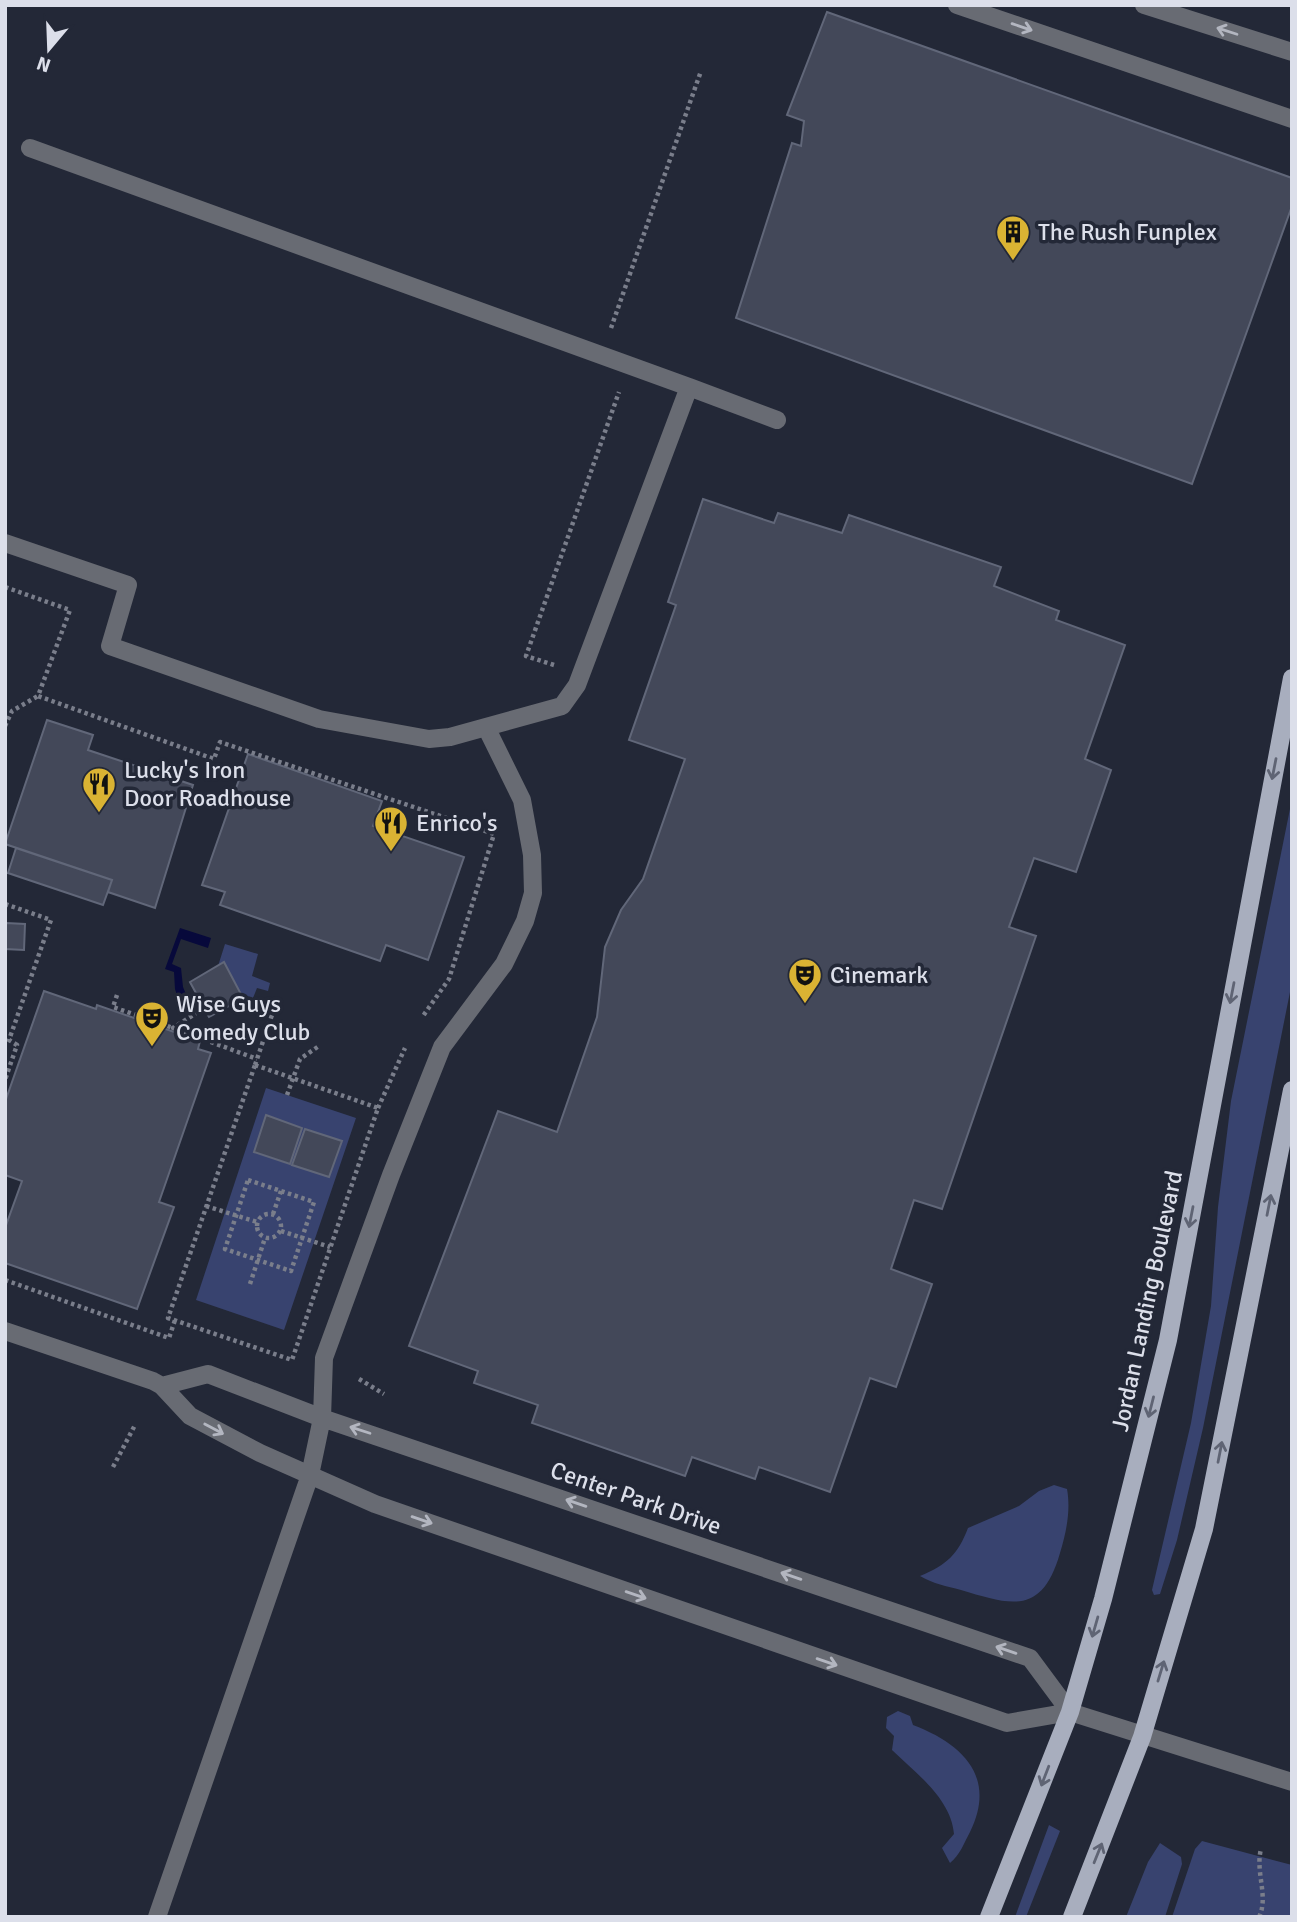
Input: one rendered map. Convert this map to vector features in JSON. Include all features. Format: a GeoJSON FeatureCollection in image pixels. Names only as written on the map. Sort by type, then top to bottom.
{"type":"FeatureCollection","features":[{"type":"Feature","properties":{"kind":"main road","name":"Jordan Landing Boulevard"},"geometry":{"type":"LineString","coordinates":[[989,1917],[1070,1712],[1104,1599],[1168,1340],[1292,678]]}},
{"type":"Feature","properties":{"kind":"main road"},"geometry":{"type":"LineString","coordinates":[[1072,1917],[1142,1737],[1204,1530],[1292,1090]]}},
{"type":"Feature","properties":{"kind":"street"},"geometry":{"type":"LineString","coordinates":[[957,5],[1292,119]]}},
{"type":"Feature","properties":{"kind":"street"},"geometry":{"type":"LineString","coordinates":[[1144,5],[1292,52]]}},
{"type":"Feature","properties":{"kind":"street"},"geometry":{"type":"LineString","coordinates":[[30,148],[777,420]]}},
{"type":"Feature","properties":{"kind":"street"},"geometry":{"type":"LineString","coordinates":[[5,543],[128,585],[110,646],[319,719],[429,739],[486,727],[562,706],[577,685],[689,387]]}},
{"type":"Feature","properties":{"kind":"street"},"geometry":{"type":"LineString","coordinates":[[157,1917],[310,1475],[322,1418],[324,1359],[391,1175],[442,1047],[504,964],[525,921],[533,893],[532,855],[522,800],[486,727]]}},
{"type":"Feature","properties":{"kind":"street"},"geometry":{"type":"LineString","coordinates":[[5,1331],[162,1386],[190,1416],[375,1504],[1007,1723],[1070,1712],[1142,1737],[1292,1782]]}},
{"type":"Feature","properties":{"kind":"street","name":"Center Park Drive"},"geometry":{"type":"LineString","coordinates":[[162,1386],[208,1374],[322,1418],[1030,1658],[1070,1712]]}},
{"type":"Feature","properties":{"kind":"path"},"geometry":{"type":"LineString","coordinates":[[577,685],[559,667],[526,656],[620,395],[610,329],[701,71]]}},
{"type":"Feature","properties":{"kind":"path"},"geometry":{"type":"LineString","coordinates":[[5,587],[70,610],[38,696],[12,711],[5,726]]}},
{"type":"Feature","properties":{"kind":"path"},"geometry":{"type":"LineString","coordinates":[[38,696],[214,759],[220,742],[494,834],[449,979],[421,1020]]}},
{"type":"Feature","properties":{"kind":"path"},"geometry":{"type":"LineString","coordinates":[[5,904],[51,919],[9,1041],[17,1045],[5,1080]]}},
{"type":"Feature","properties":{"kind":"path"},"geometry":{"type":"LineString","coordinates":[[117,995],[113,1007],[257,1059]]}},
{"type":"Feature","properties":{"kind":"path"},"geometry":{"type":"LineString","coordinates":[[173,1028],[204,1008]]}},
{"type":"Feature","properties":{"kind":"path"},"geometry":{"type":"LineString","coordinates":[[274,1009],[168,1318],[292,1360],[378,1108],[409,1040]]}},
{"type":"Feature","properties":{"kind":"path"},"geometry":{"type":"LineString","coordinates":[[287,1095],[300,1059],[319,1046]]}},
{"type":"Feature","properties":{"kind":"path"},"geometry":{"type":"LineString","coordinates":[[255,1065],[378,1108]]}},
{"type":"Feature","properties":{"kind":"path"},"geometry":{"type":"LineString","coordinates":[[248,1180],[314,1202],[290,1271],[225,1249],[236,1215],[248,1180]]}},
{"type":"Feature","properties":{"kind":"path"},"geometry":{"type":"LineString","coordinates":[[274,1214],[281,1191]]}},
{"type":"Feature","properties":{"kind":"path"},"geometry":{"type":"LineString","coordinates":[[206,1206],[257,1222]]}},
{"type":"Feature","properties":{"kind":"path"},"geometry":{"type":"LineString","coordinates":[[274,1214],[282,1223],[281,1231],[273,1238],[265,1238],[257,1230],[257,1222],[262,1216],[274,1214]]}},
{"type":"Feature","properties":{"kind":"path"},"geometry":{"type":"LineString","coordinates":[[281,1231],[330,1247]]}},
{"type":"Feature","properties":{"kind":"path"},"geometry":{"type":"LineString","coordinates":[[250,1284],[265,1238]]}},
{"type":"Feature","properties":{"kind":"path"},"geometry":{"type":"LineString","coordinates":[[5,1280],[169,1338],[175,1320]]}},
{"type":"Feature","properties":{"kind":"path"},"geometry":{"type":"LineString","coordinates":[[359,1379],[384,1394]]}},
{"type":"Feature","properties":{"kind":"path"},"geometry":{"type":"LineString","coordinates":[[113,1467],[135,1425]]}},
{"type":"Feature","properties":{"kind":"path"},"geometry":{"type":"LineString","coordinates":[[1259,1917],[1264,1904],[1258,1872],[1261,1849]]}},
{"type":"Feature","properties":{"kind":"shaded area"},"geometry":{"type":"Polygon","coordinates":[[[1292,799],[1292,982],[1203,1428],[1177,1540],[1160,1594],[1154,1595],[1152,1590],[1191,1423],[1211,1306],[1218,1207],[1231,1101],[1292,799]]]}},
{"type":"Feature","properties":{"kind":"shaded area"},"geometry":{"type":"Polygon","coordinates":[[[180,928],[211,938],[208,948],[181,939],[172,964],[181,968],[183,987],[192,1009],[183,1014],[175,989],[174,972],[165,969],[180,928]]]}},
{"type":"Feature","properties":{"kind":"shaded area"},"geometry":{"type":"Polygon","coordinates":[[[225,944],[258,954],[252,976],[270,983],[268,991],[257,988],[253,998],[212,985],[225,944]]]}},
{"type":"Feature","properties":{"kind":"shaded area"},"geometry":{"type":"Polygon","coordinates":[[[266,1088],[356,1118],[284,1330],[196,1300],[266,1088]]]}},
{"type":"Feature","properties":{"kind":"shaded area"},"geometry":{"type":"Polygon","coordinates":[[[1054,1485],[1067,1489],[1066,1530],[1053,1573],[1034,1596],[1022,1601],[995,1599],[920,1576],[950,1558],[968,1528],[1019,1506],[1039,1491],[1054,1485]]]}},
{"type":"Feature","properties":{"kind":"shaded area"},"geometry":{"type":"Polygon","coordinates":[[[898,1711],[910,1716],[913,1725],[947,1742],[960,1753],[977,1779],[980,1795],[977,1812],[962,1849],[950,1863],[942,1848],[954,1834],[947,1809],[922,1778],[892,1750],[894,1736],[886,1728],[887,1717],[898,1711]]]}},
{"type":"Feature","properties":{"kind":"shaded area"},"geometry":{"type":"Polygon","coordinates":[[[1049,1825],[1060,1831],[1026,1917],[1015,1917],[1049,1825]]]}},
{"type":"Feature","properties":{"kind":"shaded area"},"geometry":{"type":"Polygon","coordinates":[[[1202,1841],[1292,1865],[1292,1917],[1172,1917],[1195,1849],[1202,1841]]]}},
{"type":"Feature","properties":{"kind":"shaded area"},"geometry":{"type":"Polygon","coordinates":[[[1160,1843],[1181,1857],[1182,1864],[1165,1917],[1126,1917],[1148,1862],[1160,1843]]]}},
{"type":"Feature","properties":{"kind":"building","name":"The Rush Funplex"},"geometry":{"type":"Polygon","coordinates":[[[827,12],[1292,178],[1292,206],[1192,484],[736,318],[792,143],[801,146],[804,121],[787,115],[827,12]]]}},
{"type":"Feature","properties":{"kind":"building","name":"Cinemark"},"geometry":{"type":"Polygon","coordinates":[[[703,499],[774,523],[778,513],[842,533],[849,515],[1001,567],[994,586],[1059,611],[1056,620],[1125,645],[1085,759],[1111,770],[1076,872],[1034,858],[1009,927],[1036,936],[942,1209],[914,1200],[891,1269],[932,1284],[896,1387],[870,1378],[830,1492],[759,1467],[755,1479],[692,1457],[685,1476],[532,1423],[538,1405],[474,1383],[478,1371],[409,1346],[498,1111],[557,1132],[597,1017],[605,947],[621,910],[643,879],[685,759],[629,740],[676,605],[668,602],[703,499]]]}},
{"type":"Feature","properties":{"kind":"building","name":"Lucky's Iron Door Roadhouse"},"geometry":{"type":"Polygon","coordinates":[[[47,720],[93,735],[88,750],[193,785],[155,908],[108,892],[112,880],[5,844],[47,720]]]}},
{"type":"Feature","properties":{"kind":"building"},"geometry":{"type":"Polygon","coordinates":[[[248,754],[382,801],[373,826],[464,857],[428,960],[386,945],[380,961],[220,905],[225,892],[202,885],[248,754]]]}},
{"type":"Feature","properties":{"kind":"building"},"geometry":{"type":"Polygon","coordinates":[[[16,848],[112,880],[103,905],[8,873],[16,848]]]}},
{"type":"Feature","properties":{"kind":"building"},"geometry":{"type":"Polygon","coordinates":[[[6,923],[25,924],[24,950],[5,949],[6,923]]]}},
{"type":"Feature","properties":{"kind":"building"},"geometry":{"type":"Polygon","coordinates":[[[224,962],[243,998],[209,1017],[190,982],[224,962]]]}},
{"type":"Feature","properties":{"kind":"building"},"geometry":{"type":"Polygon","coordinates":[[[44,991],[96,1009],[97,1005],[200,1041],[198,1049],[211,1053],[159,1202],[174,1207],[137,1309],[5,1263],[5,1228],[22,1181],[5,1175],[5,1102],[44,991]]]}},
{"type":"Feature","properties":{"kind":"building"},"geometry":{"type":"Polygon","coordinates":[[[266,1115],[302,1128],[290,1164],[254,1152],[266,1115]]]}},
{"type":"Feature","properties":{"kind":"building"},"geometry":{"type":"Polygon","coordinates":[[[305,1129],[342,1141],[329,1177],[292,1165],[305,1129]]]}},
{"type":"Feature","properties":{"kind":"place","name":"The Rush Funplex"},"geometry":{"type":"Point","coordinates":[1013,262]}},
{"type":"Feature","properties":{"kind":"place","name":"Lucky's Iron Door Roadhouse"},"geometry":{"type":"Point","coordinates":[99,814]}},
{"type":"Feature","properties":{"kind":"place","name":"Enrico's"},"geometry":{"type":"Point","coordinates":[391,853]}},
{"type":"Feature","properties":{"kind":"place","name":"Cinemark"},"geometry":{"type":"Point","coordinates":[805,1005]}},
{"type":"Feature","properties":{"kind":"place","name":"Wise Guys Comedy Club"},"geometry":{"type":"Point","coordinates":[152,1048]}}]}
